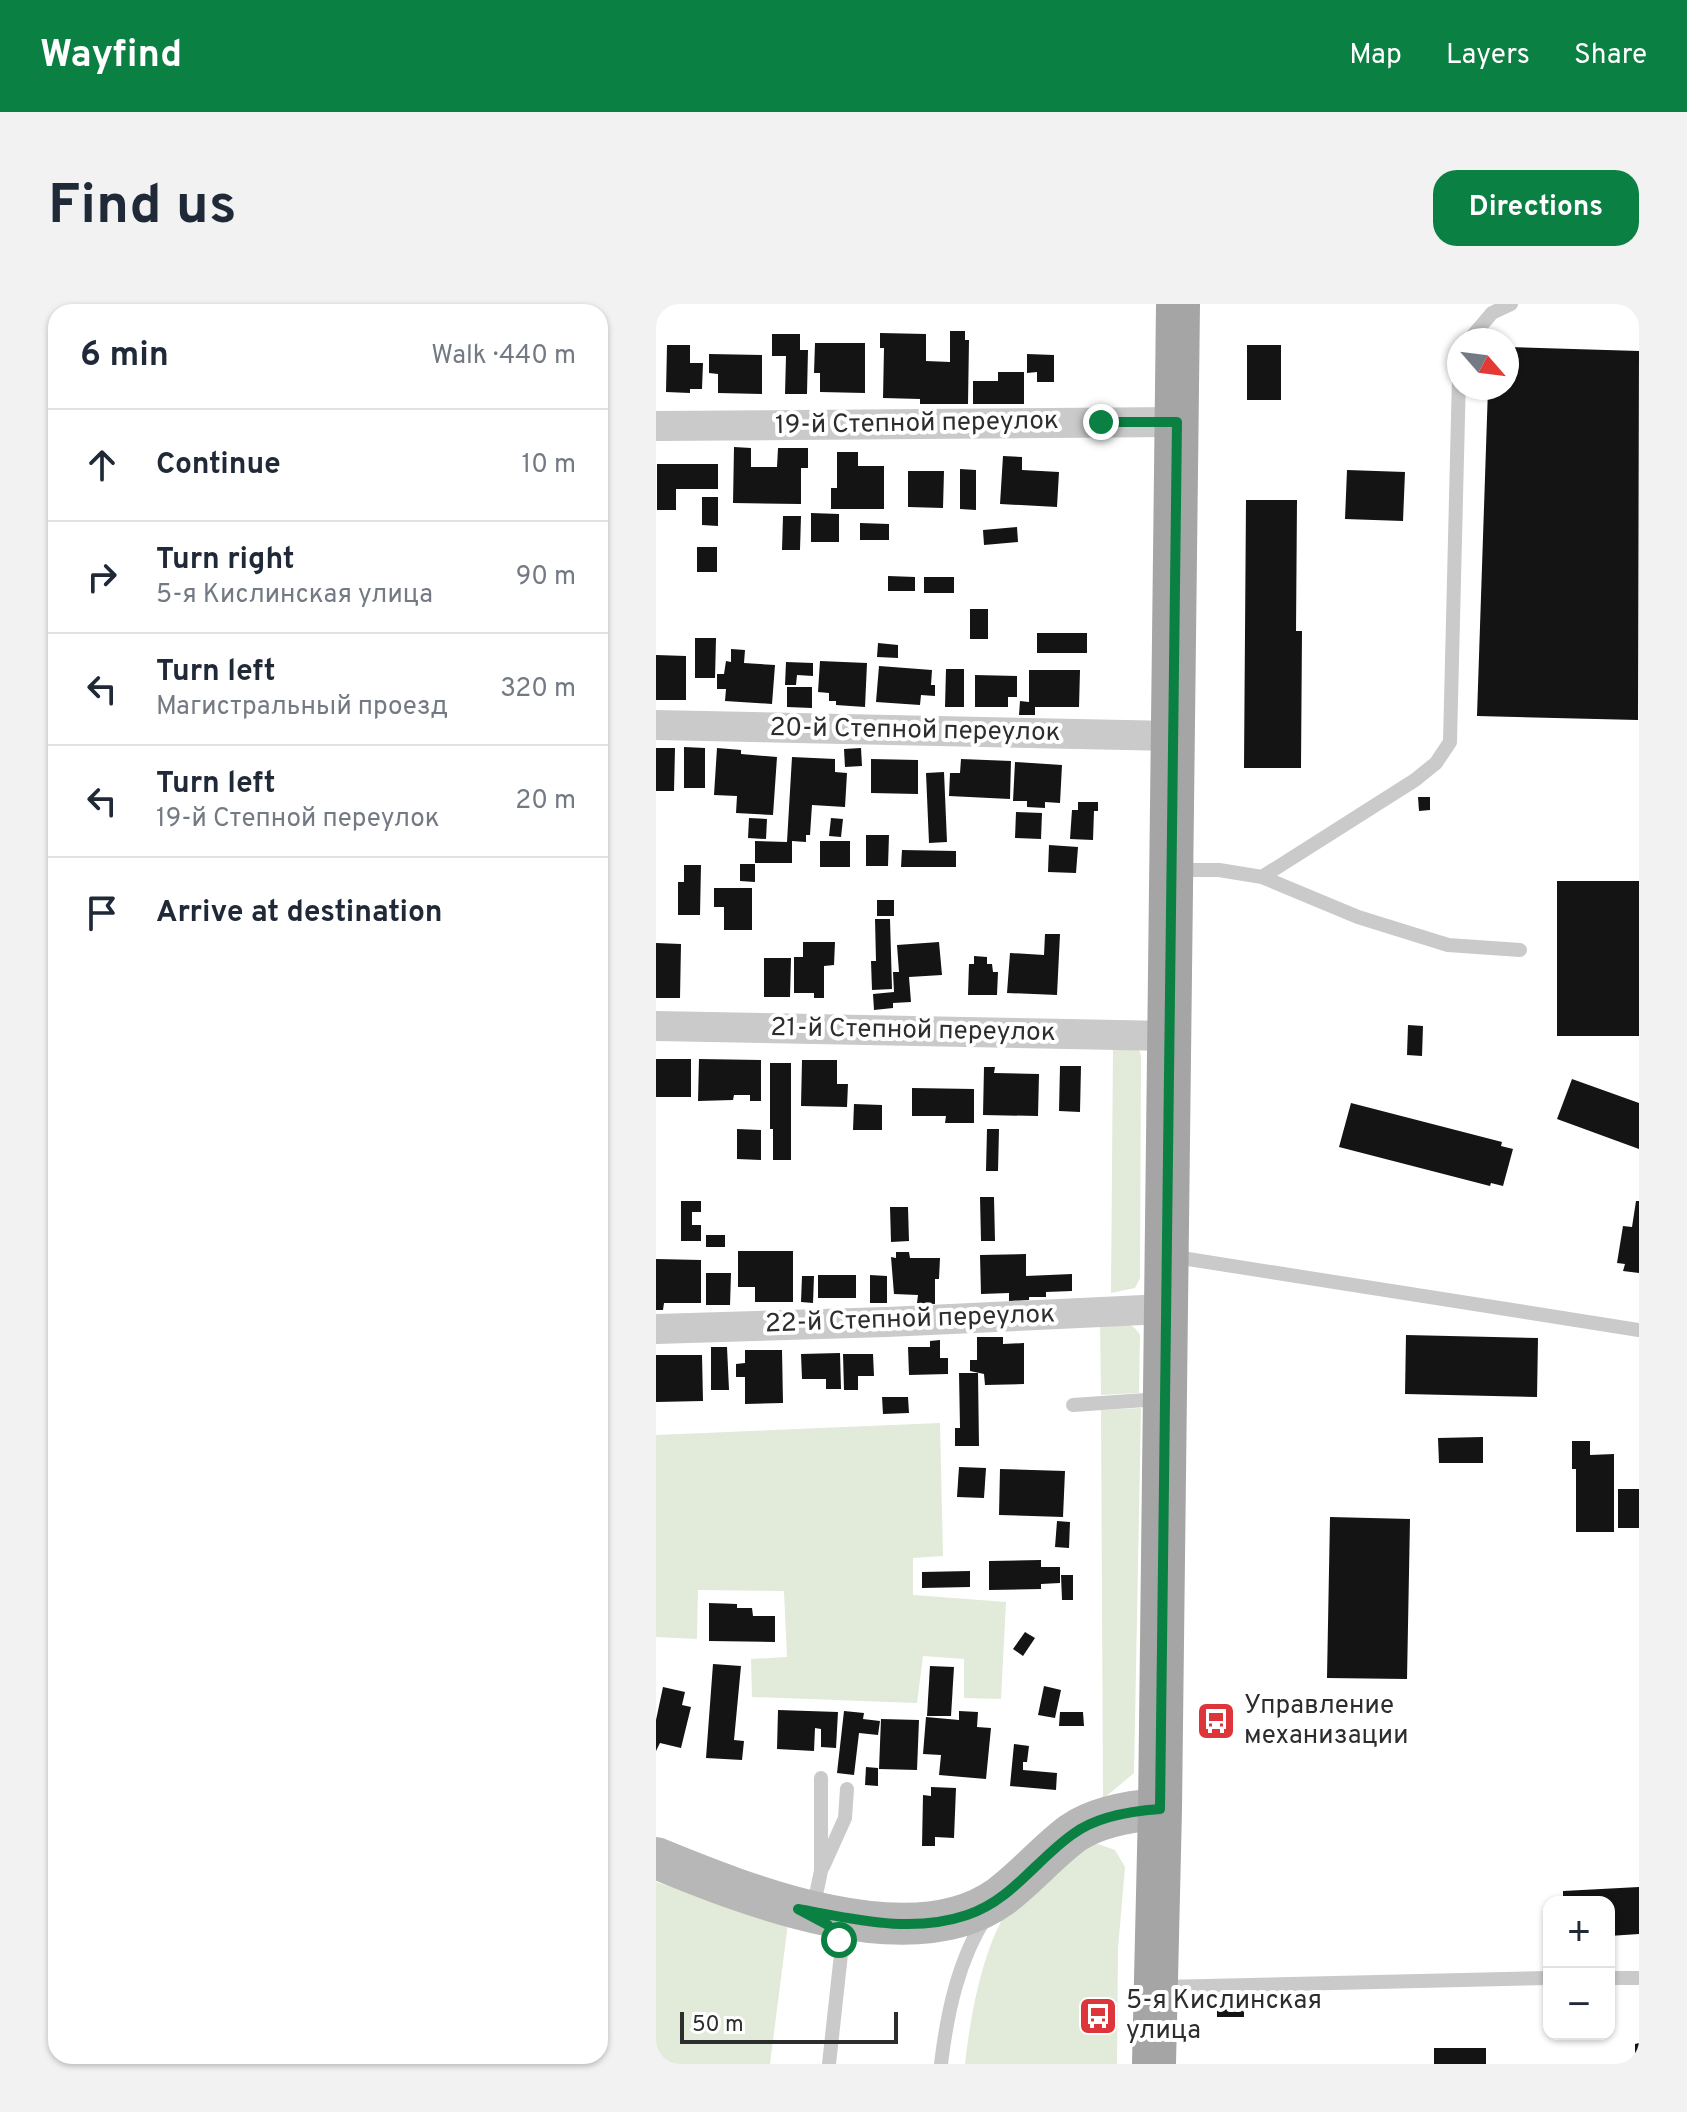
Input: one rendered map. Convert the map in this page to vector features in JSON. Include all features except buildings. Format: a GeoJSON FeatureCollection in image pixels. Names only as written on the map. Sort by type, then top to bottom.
{"type":"FeatureCollection","features":[{"type":"Feature","properties":{"kind":"main road"},"geometry":{"type":"LineString","coordinates":[[1154,2064],[1160,1809],[1178,304]]}},
{"type":"Feature","properties":{"kind":"street","name":"19-й Степной переулок"},"geometry":{"type":"LineString","coordinates":[[656,426],[1177,422]]}},
{"type":"Feature","properties":{"kind":"street","name":"20-й Степной переулок"},"geometry":{"type":"LineString","coordinates":[[656,725],[1174,736]]}},
{"type":"Feature","properties":{"kind":"street","name":"21-й Степной переулок"},"geometry":{"type":"LineString","coordinates":[[656,1026],[1169,1036]]}},
{"type":"Feature","properties":{"kind":"street","name":"22-й Степной переулок"},"geometry":{"type":"LineString","coordinates":[[656,1329],[1165,1309]]}},
{"type":"Feature","properties":{"kind":"street"},"geometry":{"type":"LineString","coordinates":[[656,1858],[811,1897],[878,1923],[924,1925],[969,1915],[997,1900],[1074,1832],[1125,1812],[1160,1809]]}},
{"type":"Feature","properties":{"kind":"lane"},"geometry":{"type":"LineString","coordinates":[[1479,328],[1492,313],[1511,304]]}},
{"type":"Feature","properties":{"kind":"lane"},"geometry":{"type":"LineString","coordinates":[[1262,877],[1415,780],[1436,763],[1450,742],[1458,400]]}},
{"type":"Feature","properties":{"kind":"lane"},"geometry":{"type":"LineString","coordinates":[[1172,870],[1219,870],[1262,877],[1358,917],[1448,945],[1520,950]]}},
{"type":"Feature","properties":{"kind":"lane"},"geometry":{"type":"LineString","coordinates":[[1165,1255],[1639,1330]]}},
{"type":"Feature","properties":{"kind":"lane"},"geometry":{"type":"LineString","coordinates":[[1073,1405],[1164,1399]]}},
{"type":"Feature","properties":{"kind":"lane"},"geometry":{"type":"LineString","coordinates":[[821,1778],[811,1897],[839,1940],[841,1954],[829,2064]]}},
{"type":"Feature","properties":{"kind":"lane"},"geometry":{"type":"LineString","coordinates":[[811,1897],[845,1818],[847,1789]]}},
{"type":"Feature","properties":{"kind":"lane"},"geometry":{"type":"LineString","coordinates":[[941,2064],[952,2000],[981,1923],[997,1900]]}},
{"type":"Feature","properties":{"kind":"lane"},"geometry":{"type":"LineString","coordinates":[[1155,1987],[1543,1978]]}},
{"type":"Feature","properties":{"kind":"lane"},"geometry":{"type":"LineString","coordinates":[[1615,1978],[1639,1978]]}},
{"type":"Feature","properties":{"kind":"green space"},"geometry":{"type":"Polygon","coordinates":[[[1113,1046],[1139,1050],[1141,1055],[1140,1278],[1135,1288],[1111,1293],[1113,1046]]]}},
{"type":"Feature","properties":{"kind":"green space"},"geometry":{"type":"Polygon","coordinates":[[[1100,1320],[1128,1324],[1140,1335],[1139,1393],[1101,1395],[1100,1320]]]}},
{"type":"Feature","properties":{"kind":"green space"},"geometry":{"type":"Polygon","coordinates":[[[1141,1408],[1134,1773],[1103,1799],[1101,1410],[1141,1408]]]}},
{"type":"Feature","properties":{"kind":"green space"},"geometry":{"type":"Polygon","coordinates":[[[940,1423],[943,1556],[913,1558],[913,1595],[1006,1602],[1001,1699],[964,1698],[964,1659],[923,1656],[917,1703],[752,1697],[751,1659],[787,1657],[784,1591],[698,1590],[697,1639],[656,1637],[656,1435],[940,1423]]]}},
{"type":"Feature","properties":{"kind":"green space"},"geometry":{"type":"Polygon","coordinates":[[[1095,1843],[1115,1850],[1125,1867],[1118,1948],[1117,2064],[965,2064],[980,1978],[1004,1916],[1033,1885],[1095,1843]]]}},
{"type":"Feature","properties":{"kind":"green space"},"geometry":{"type":"Polygon","coordinates":[[[656,1882],[788,1923],[770,2064],[656,2064],[656,1882]]]}},
{"type":"Feature","properties":{"kind":"place","name":"Управление механизации"},"geometry":{"type":"Point","coordinates":[1216,1721]}},
{"type":"Feature","properties":{"kind":"place","name":"5-я Кислинская улица"},"geometry":{"type":"Point","coordinates":[1098,2016]}},
{"type":"Feature","properties":{"kind":"route"},"geometry":{"type":"LineString","coordinates":[[839,1940],[828,1925],[798,1909],[878,1923],[924,1925],[969,1915],[997,1900],[1074,1832],[1125,1812],[1160,1809],[1177,422],[1101,422]]}}]}
